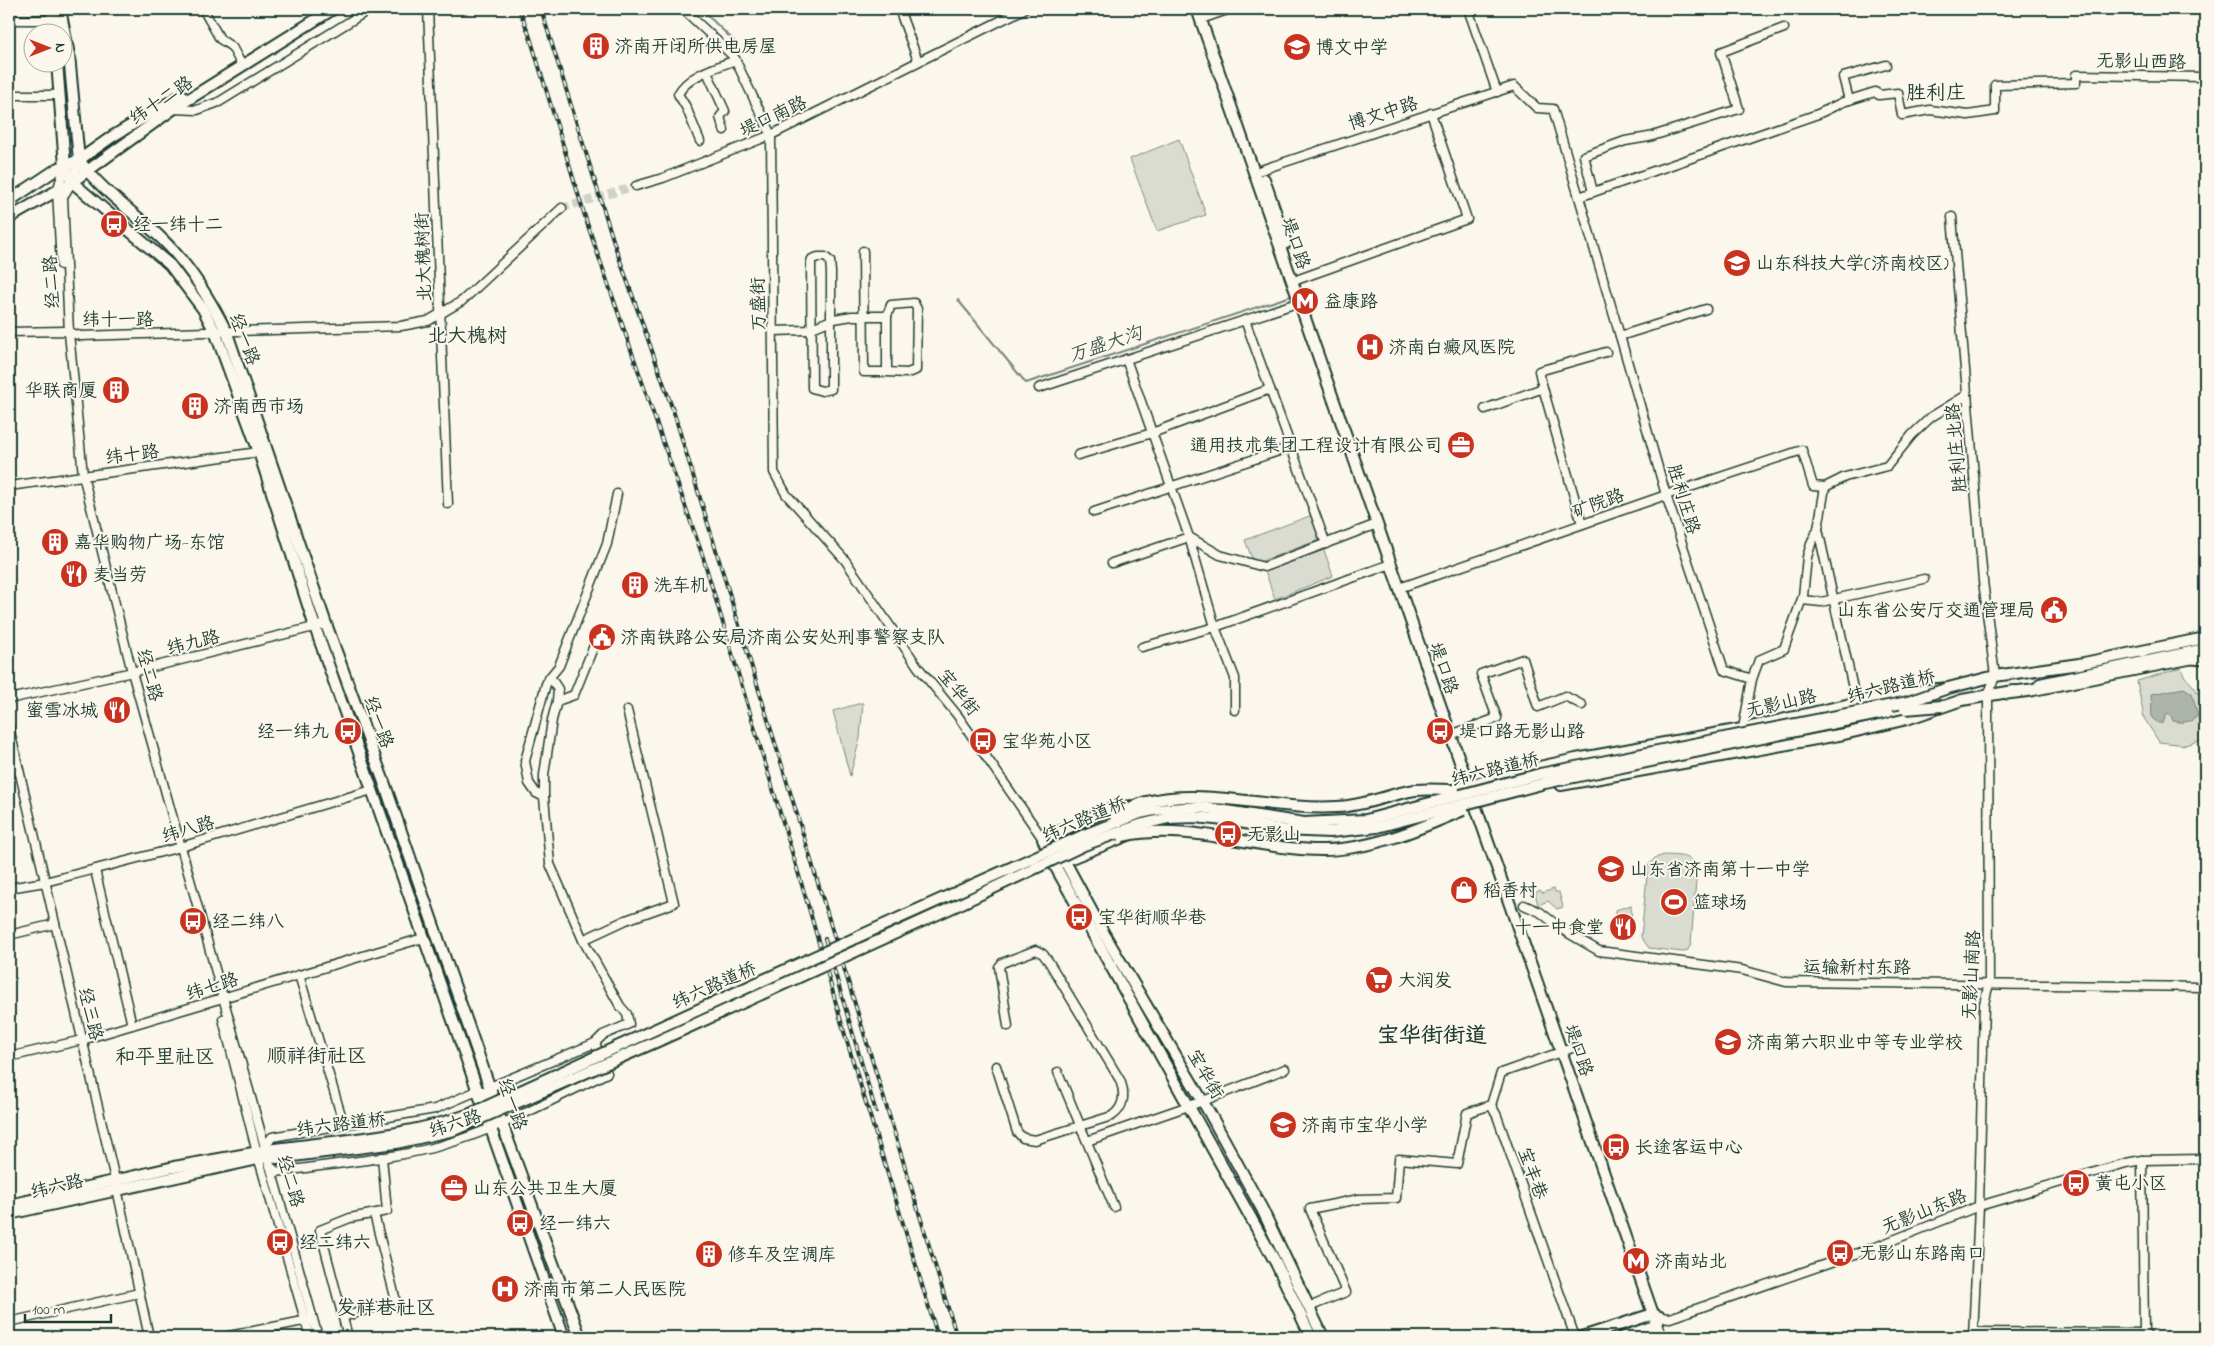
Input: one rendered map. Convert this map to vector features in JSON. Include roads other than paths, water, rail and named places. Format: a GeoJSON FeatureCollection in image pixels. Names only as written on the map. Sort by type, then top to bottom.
{"type":"FeatureCollection","features":[{"type":"Feature","properties":{"kind":"highway"},"geometry":{"type":"LineString","coordinates":[[2007,693],[2031,690],[2177,660],[2191,658],[2205,660]]}},
{"type":"Feature","properties":{"kind":"main road"},"geometry":{"type":"LineString","coordinates":[[51,9],[54,20]]}},
{"type":"Feature","properties":{"kind":"main road","name":"经二路"},"geometry":{"type":"LineString","coordinates":[[60,9],[69,54],[79,160]]}},
{"type":"Feature","properties":{"kind":"main road","name":"纬十二路"},"geometry":{"type":"LineString","coordinates":[[9,201],[65,166],[79,160],[113,136],[321,9]]}},
{"type":"Feature","properties":{"kind":"main road","name":"纬十二路"},"geometry":{"type":"LineString","coordinates":[[9,218],[72,182],[174,109],[333,9]]}},
{"type":"Feature","properties":{"kind":"main road","name":"堤口路"},"geometry":{"type":"LineString","coordinates":[[1197,9],[1377,524],[1387,565],[1479,805],[1565,1050],[1657,1319],[1661,1337]]}},
{"type":"Feature","properties":{"kind":"main road","name":"堤口路"},"geometry":{"type":"LineString","coordinates":[[1206,13],[1456,733],[1471,786]]}},
{"type":"Feature","properties":{"kind":"main road","name":"经二路"},"geometry":{"type":"LineString","coordinates":[[58,72],[65,166]]}},
{"type":"Feature","properties":{"kind":"main road","name":"经一路"},"geometry":{"type":"LineString","coordinates":[[79,160],[87,172],[109,194],[162,238],[183,262],[216,311],[315,627],[564,1337]]}},
{"type":"Feature","properties":{"kind":"main road","name":"经一路"},"geometry":{"type":"LineString","coordinates":[[65,166],[72,182],[170,265],[222,333],[385,784],[502,1124],[580,1337]]}},
{"type":"Feature","properties":{"kind":"main road","name":"无影山路"},"geometry":{"type":"LineString","coordinates":[[1043,839],[1112,808],[1185,801],[1312,814],[1348,815],[1373,813],[1471,786],[1503,775],[1567,761],[1742,729],[1898,693],[1948,688],[1995,676],[2079,664],[2205,638]]}},
{"type":"Feature","properties":{"kind":"main road"},"geometry":{"type":"LineString","coordinates":[[1054,864],[1147,828],[1187,826],[1324,840],[1380,834],[1544,788],[1844,734],[1907,719],[1962,700],[2007,693],[2059,678],[2205,649]]}},
{"type":"Feature","properties":{"kind":"main road","name":"纬六路道桥"},"geometry":{"type":"LineString","coordinates":[[267,1155],[396,1143],[462,1126],[658,1041],[962,903],[1083,840],[1140,813],[1185,807],[1220,810],[1304,823],[1366,820],[1540,774],[1908,702],[1948,688]]}},
{"type":"Feature","properties":{"kind":"main road","name":"纬六路道桥"},"geometry":{"type":"LineString","coordinates":[[1083,840],[1169,818],[1195,817],[1234,821],[1282,830],[1330,832],[1378,827],[1545,783],[1776,737],[1914,707],[1942,706]]}},
{"type":"Feature","properties":{"kind":"main road"},"geometry":{"type":"LineString","coordinates":[[1083,840],[1134,806],[1168,799],[1197,798],[1289,806],[1337,807],[1376,801],[1415,790],[1454,790]]}},
{"type":"Feature","properties":{"kind":"main road"},"geometry":{"type":"LineString","coordinates":[[1083,840],[1167,832],[1192,832],[1297,848],[1322,850],[1349,848],[1413,831],[1464,810]]}},
{"type":"Feature","properties":{"kind":"main road","name":"宝华街"},"geometry":{"type":"LineString","coordinates":[[1043,839],[1066,859],[1103,932],[1203,1102],[1262,1209],[1324,1337]]}},
{"type":"Feature","properties":{"kind":"main road","name":"宝华街"},"geometry":{"type":"LineString","coordinates":[[1043,839],[1054,864],[1276,1263],[1311,1337]]}},
{"type":"Feature","properties":{"kind":"main road","name":"纬六路"},"geometry":{"type":"LineString","coordinates":[[9,1204],[267,1155]]}},
{"type":"Feature","properties":{"kind":"main road","name":"纬六路"},"geometry":{"type":"LineString","coordinates":[[9,1214],[116,1185]]}},
{"type":"Feature","properties":{"kind":"main road"},"geometry":{"type":"LineString","coordinates":[[1582,1337],[1657,1319]]}},
{"type":"Feature","properties":{"kind":"main road"},"geometry":{"type":"LineString","coordinates":[[1623,1337],[1657,1319]]}},
{"type":"Feature","properties":{"kind":"main road","name":"堤口路"},"geometry":{"type":"LineString","coordinates":[[1657,1319],[1667,1337]]}},
{"type":"Feature","properties":{"kind":"street"},"geometry":{"type":"LineString","coordinates":[[203,9],[220,39],[232,47],[239,60]]}},
{"type":"Feature","properties":{"kind":"street"},"geometry":{"type":"LineString","coordinates":[[174,109],[197,110],[219,102],[370,9]]}},
{"type":"Feature","properties":{"kind":"street","name":"北大槐树街"},"geometry":{"type":"LineString","coordinates":[[428,9],[448,504]]}},
{"type":"Feature","properties":{"kind":"street"},"geometry":{"type":"LineString","coordinates":[[683,9],[734,57],[770,135]]}},
{"type":"Feature","properties":{"kind":"street"},"geometry":{"type":"LineString","coordinates":[[899,9],[918,61]]}},
{"type":"Feature","properties":{"kind":"street","name":"堤口南路"},"geometry":{"type":"LineString","coordinates":[[636,186],[663,178],[770,135],[1024,9]]}},
{"type":"Feature","properties":{"kind":"street"},"geometry":{"type":"LineString","coordinates":[[1206,13],[1230,9]]}},
{"type":"Feature","properties":{"kind":"street"},"geometry":{"type":"LineString","coordinates":[[1468,9],[1497,92]]}},
{"type":"Feature","properties":{"kind":"street"},"geometry":{"type":"LineString","coordinates":[[9,20],[54,20]]}},
{"type":"Feature","properties":{"kind":"street"},"geometry":{"type":"LineString","coordinates":[[1593,192],[1584,156],[1625,141],[1649,137],[1738,109],[1721,52],[1784,28]]}},
{"type":"Feature","properties":{"kind":"street"},"geometry":{"type":"LineString","coordinates":[[700,141],[686,107],[678,94],[681,88],[707,72],[736,60]]}},
{"type":"Feature","properties":{"kind":"street"},"geometry":{"type":"LineString","coordinates":[[1579,196],[1818,114],[1849,100],[1842,77],[1886,65]]}},
{"type":"Feature","properties":{"kind":"street"},"geometry":{"type":"LineString","coordinates":[[707,72],[725,112],[720,117],[724,130]]}},
{"type":"Feature","properties":{"kind":"street","name":"无影山西路"},"geometry":{"type":"LineString","coordinates":[[1849,100],[1875,92],[1879,95],[1898,93],[1902,114],[1930,110],[1968,114],[1995,111],[1995,85],[2076,83],[2076,75],[2205,77]]}},
{"type":"Feature","properties":{"kind":"street","name":"博文中路"},"geometry":{"type":"LineString","coordinates":[[1261,170],[1514,86]]}},
{"type":"Feature","properties":{"kind":"street","name":"胜利庄路"},"geometry":{"type":"LineString","coordinates":[[1514,86],[1537,108],[1553,109],[1666,495],[1724,670],[1752,679]]}},
{"type":"Feature","properties":{"kind":"street"},"geometry":{"type":"LineString","coordinates":[[9,95],[60,95]]}},
{"type":"Feature","properties":{"kind":"street"},"geometry":{"type":"LineString","coordinates":[[1299,280],[1467,219],[1431,113]]}},
{"type":"Feature","properties":{"kind":"street","name":"万盛街"},"geometry":{"type":"LineString","coordinates":[[770,135],[774,472]]}},
{"type":"Feature","properties":{"kind":"street","name":"经二路"},"geometry":{"type":"LineString","coordinates":[[67,332],[63,197],[72,182],[79,160]]}},
{"type":"Feature","properties":{"kind":"street","name":"经二路"},"geometry":{"type":"LineString","coordinates":[[65,166],[57,190],[67,332],[81,476],[130,673],[220,999],[267,1155],[309,1320],[310,1337]]}},
{"type":"Feature","properties":{"kind":"street","name":"纬十一路"},"geometry":{"type":"LineString","coordinates":[[9,332],[67,332],[81,336],[222,333],[401,326],[428,321],[462,302],[562,208]]}},
{"type":"Feature","properties":{"kind":"street","name":"胜利庄北路"},"geometry":{"type":"LineString","coordinates":[[1952,216],[1983,580],[1995,676]]}},
{"type":"Feature","properties":{"kind":"street"},"geometry":{"type":"LineString","coordinates":[[863,251],[864,372],[907,373],[916,370],[917,309],[914,303],[891,305],[887,316],[887,372]]}},
{"type":"Feature","properties":{"kind":"street"},"geometry":{"type":"LineString","coordinates":[[818,257],[826,258],[830,261],[832,389],[829,390],[822,391],[812,388],[811,328],[811,262],[812,259],[818,257]]}},
{"type":"Feature","properties":{"kind":"street"},"geometry":{"type":"LineString","coordinates":[[1039,388],[1300,302]]}},
{"type":"Feature","properties":{"kind":"street"},"geometry":{"type":"LineString","coordinates":[[1620,336],[1706,309]]}},
{"type":"Feature","properties":{"kind":"street"},"geometry":{"type":"LineString","coordinates":[[773,331],[795,331],[811,328],[831,320],[852,316],[887,316]]}},
{"type":"Feature","properties":{"kind":"street"},"geometry":{"type":"LineString","coordinates":[[1245,320],[1326,544]]}},
{"type":"Feature","properties":{"kind":"street"},"geometry":{"type":"LineString","coordinates":[[1582,524],[1539,371],[1606,352]]}},
{"type":"Feature","properties":{"kind":"street"},"geometry":{"type":"LineString","coordinates":[[1126,359],[1189,537],[1215,627],[1235,678],[1235,710]]}},
{"type":"Feature","properties":{"kind":"street"},"geometry":{"type":"LineString","coordinates":[[1485,409],[1543,388]]}},
{"type":"Feature","properties":{"kind":"street"},"geometry":{"type":"LineString","coordinates":[[1078,455],[1152,433],[1270,389]]}},
{"type":"Feature","properties":{"kind":"street"},"geometry":{"type":"LineString","coordinates":[[1742,751],[1742,729],[1752,679],[1759,660],[1784,650],[1802,600],[1809,548],[1818,530],[1825,487],[1845,477],[1887,466],[1912,435],[1931,417],[1967,395]]}},
{"type":"Feature","properties":{"kind":"street"},"geometry":{"type":"LineString","coordinates":[[1094,512],[1291,448]]}},
{"type":"Feature","properties":{"kind":"street","name":"矿院路"},"geometry":{"type":"LineString","coordinates":[[1405,586],[1666,495],[1802,450],[1813,486],[1825,487]]}},
{"type":"Feature","properties":{"kind":"street","name":"纬十路"},"geometry":{"type":"LineString","coordinates":[[9,486],[259,452]]}},
{"type":"Feature","properties":{"kind":"street","name":"宝华街"},"geometry":{"type":"LineString","coordinates":[[774,472],[786,494],[845,560],[918,667],[958,716],[1043,839]]}},
{"type":"Feature","properties":{"kind":"street"},"geometry":{"type":"LineString","coordinates":[[544,797],[536,793],[529,782],[525,761],[546,684],[558,666],[606,544],[617,494]]}},
{"type":"Feature","properties":{"kind":"street"},"geometry":{"type":"LineString","coordinates":[[1112,563],[1189,537],[1220,555],[1264,567],[1377,524]]}},
{"type":"Feature","properties":{"kind":"street"},"geometry":{"type":"LineString","coordinates":[[1818,530],[1835,599],[1856,702]]}},
{"type":"Feature","properties":{"kind":"street"},"geometry":{"type":"LineString","coordinates":[[1142,647],[1215,627],[1387,565]]}},
{"type":"Feature","properties":{"kind":"street"},"geometry":{"type":"LineString","coordinates":[[1802,600],[1820,602],[1924,579]]}},
{"type":"Feature","properties":{"kind":"street","name":"纬九路"},"geometry":{"type":"LineString","coordinates":[[9,699],[130,673],[326,624]]}},
{"type":"Feature","properties":{"kind":"street"},"geometry":{"type":"LineString","coordinates":[[558,701],[574,695],[599,633]]}},
{"type":"Feature","properties":{"kind":"street"},"geometry":{"type":"LineString","coordinates":[[1456,733],[1496,718],[1481,674],[1522,659],[1538,707],[1565,696],[1582,705]]}},
{"type":"Feature","properties":{"kind":"street","name":"无影山南路"},"geometry":{"type":"LineString","coordinates":[[1973,1335],[1979,1206],[1984,1004],[1989,983],[1988,696],[1995,676]]}},
{"type":"Feature","properties":{"kind":"street"},"geometry":{"type":"LineString","coordinates":[[490,1087],[595,1043],[604,1036],[629,1024],[627,1014],[620,1006],[583,940],[550,864],[544,775],[552,720],[558,701],[558,688],[550,677]]}},
{"type":"Feature","properties":{"kind":"street"},"geometry":{"type":"LineString","coordinates":[[583,940],[626,920],[674,903],[627,710]]}},
{"type":"Feature","properties":{"kind":"street","name":"经三路"},"geometry":{"type":"LineString","coordinates":[[9,727],[150,1337]]}},
{"type":"Feature","properties":{"kind":"street"},"geometry":{"type":"LineString","coordinates":[[9,773],[19,770]]}},
{"type":"Feature","properties":{"kind":"street","name":"纬八路"},"geometry":{"type":"LineString","coordinates":[[9,888],[45,882],[95,870],[372,790]]}},
{"type":"Feature","properties":{"kind":"street"},"geometry":{"type":"LineString","coordinates":[[95,870],[132,1025]]}},
{"type":"Feature","properties":{"kind":"street","name":"运输新村东路"},"geometry":{"type":"LineString","coordinates":[[1524,905],[1540,912],[1563,930],[1599,951],[1742,970],[1786,982],[2205,987]]}},
{"type":"Feature","properties":{"kind":"street"},"geometry":{"type":"LineString","coordinates":[[9,934],[55,924]]}},
{"type":"Feature","properties":{"kind":"street","name":"纬七路"},"geometry":{"type":"LineString","coordinates":[[9,1057],[82,1040],[423,938]]}},
{"type":"Feature","properties":{"kind":"street"},"geometry":{"type":"LineString","coordinates":[[996,1066],[1017,1132],[1023,1138],[1036,1140],[1112,1116],[1119,1112],[1124,1090],[1043,954],[1036,950],[1002,963],[999,967],[1008,1026]]}},
{"type":"Feature","properties":{"kind":"street"},"geometry":{"type":"LineString","coordinates":[[299,975],[344,1125]]}},
{"type":"Feature","properties":{"kind":"street"},"geometry":{"type":"LineString","coordinates":[[502,1124],[607,1073],[595,1043]]}},
{"type":"Feature","properties":{"kind":"street"},"geometry":{"type":"LineString","coordinates":[[1309,1307],[1346,1292],[1310,1209],[1359,1199],[1396,1198],[1399,1159],[1456,1164],[1467,1114],[1491,1105],[1501,1073],[1565,1050]]}},
{"type":"Feature","properties":{"kind":"street"},"geometry":{"type":"LineString","coordinates":[[1087,1141],[1203,1102],[1285,1069]]}},
{"type":"Feature","properties":{"kind":"street"},"geometry":{"type":"LineString","coordinates":[[1058,1072],[1114,1207]]}},
{"type":"Feature","properties":{"kind":"street","name":"纬六路"},"geometry":{"type":"LineString","coordinates":[[477,1091],[484,1091],[495,1123],[502,1124],[436,1147],[277,1172],[267,1155],[272,1137],[435,1109],[477,1091]]}},
{"type":"Feature","properties":{"kind":"street","name":"宝丰巷"},"geometry":{"type":"LineString","coordinates":[[1491,1105],[1575,1337]]}},
{"type":"Feature","properties":{"kind":"street","name":"经二路"},"geometry":{"type":"LineString","coordinates":[[267,1155],[309,1320],[318,1337]]}},
{"type":"Feature","properties":{"kind":"street"},"geometry":{"type":"LineString","coordinates":[[348,1337],[320,1230],[350,1218],[387,1211],[382,1157]]}},
{"type":"Feature","properties":{"kind":"street"},"geometry":{"type":"LineString","coordinates":[[1973,1335],[2146,1335],[2142,1160]]}},
{"type":"Feature","properties":{"kind":"street","name":"无影山东路"},"geometry":{"type":"LineString","coordinates":[[1657,1319],[1670,1318],[1869,1249],[1979,1206],[2095,1171],[2142,1160],[2205,1160]]}},
{"type":"Feature","properties":{"kind":"street"},"geometry":{"type":"LineString","coordinates":[[343,1317],[392,1302],[395,1297],[374,1214]]}},
{"type":"Feature","properties":{"kind":"street"},"geometry":{"type":"LineString","coordinates":[[9,1322],[139,1293]]}},
{"type":"Feature","properties":{"kind":"street"},"geometry":{"type":"LineString","coordinates":[[224,1337],[309,1320]]}},
{"type":"Feature","properties":{"kind":"waterway"},"geometry":{"type":"LineString","coordinates":[[701,9],[734,41]]}},
{"type":"Feature","properties":{"kind":"waterway","name":"万盛大沟"},"geometry":{"type":"LineString","coordinates":[[958,300],[1026,383],[1294,295]]}},
{"type":"Feature","properties":{"kind":"tunnel"},"geometry":{"type":"LineString","coordinates":[[562,208],[636,186]]}},
{"type":"Feature","properties":{"kind":"railway"},"geometry":{"type":"LineString","coordinates":[[519,9],[529,34],[587,223],[703,557],[845,1035],[938,1337]]}},
{"type":"Feature","properties":{"kind":"railway"},"geometry":{"type":"LineString","coordinates":[[541,9],[616,249],[674,413],[957,1337]]}},
{"type":"Feature","properties":{"kind":"railway"},"geometry":{"type":"LineString","coordinates":[[825,939],[876,1112]]}},
{"type":"Feature","properties":{"kind":"place","name":"济南开闭所供电房屋"},"geometry":{"type":"Point","coordinates":[596,46]}},
{"type":"Feature","properties":{"kind":"place","name":"博文中学"},"geometry":{"type":"Point","coordinates":[1297,47]}},
{"type":"Feature","properties":{"kind":"place","name":"经一纬十二"},"geometry":{"type":"Point","coordinates":[114,224]}},
{"type":"Feature","properties":{"kind":"place","name":"山东科技大学(济南校区)"},"geometry":{"type":"Point","coordinates":[1737,263]}},
{"type":"Feature","properties":{"kind":"place","name":"益康路"},"geometry":{"type":"Point","coordinates":[1305,301]}},
{"type":"Feature","properties":{"kind":"place","name":"济南白癜风医院"},"geometry":{"type":"Point","coordinates":[1370,347]}},
{"type":"Feature","properties":{"kind":"place","name":"华联商厦"},"geometry":{"type":"Point","coordinates":[116,390]}},
{"type":"Feature","properties":{"kind":"place","name":"济南西市场"},"geometry":{"type":"Point","coordinates":[195,406]}},
{"type":"Feature","properties":{"kind":"place","name":"通用技术集团工程设计有限公司"},"geometry":{"type":"Point","coordinates":[1461,445]}},
{"type":"Feature","properties":{"kind":"place","name":"嘉华购物广场-东馆"},"geometry":{"type":"Point","coordinates":[55,542]}},
{"type":"Feature","properties":{"kind":"place","name":"麦当劳"},"geometry":{"type":"Point","coordinates":[74,574]}},
{"type":"Feature","properties":{"kind":"place","name":"洗车机"},"geometry":{"type":"Point","coordinates":[635,585]}},
{"type":"Feature","properties":{"kind":"place","name":"山东省公安厅交通管理局"},"geometry":{"type":"Point","coordinates":[2054,610]}},
{"type":"Feature","properties":{"kind":"place","name":"济南铁路公安局济南公安处刑事警察支队"},"geometry":{"type":"Point","coordinates":[602,637]}},
{"type":"Feature","properties":{"kind":"place","name":"蜜雪冰城"},"geometry":{"type":"Point","coordinates":[117,710]}},
{"type":"Feature","properties":{"kind":"place","name":"经一纬九"},"geometry":{"type":"Point","coordinates":[348,731]}},
{"type":"Feature","properties":{"kind":"place","name":"堤口路无影山路"},"geometry":{"type":"Point","coordinates":[1440,731]}},
{"type":"Feature","properties":{"kind":"place","name":"宝华苑小区"},"geometry":{"type":"Point","coordinates":[983,741]}},
{"type":"Feature","properties":{"kind":"place","name":"无影山"},"geometry":{"type":"Point","coordinates":[1228,834]}},
{"type":"Feature","properties":{"kind":"place","name":"山东省济南第十一中学"},"geometry":{"type":"Point","coordinates":[1611,869]}},
{"type":"Feature","properties":{"kind":"place","name":"稻香村"},"geometry":{"type":"Point","coordinates":[1464,890]}},
{"type":"Feature","properties":{"kind":"place","name":"篮球场"},"geometry":{"type":"Point","coordinates":[1674,902]}},
{"type":"Feature","properties":{"kind":"place","name":"宝华街顺华巷"},"geometry":{"type":"Point","coordinates":[1079,917]}},
{"type":"Feature","properties":{"kind":"place","name":"经二纬八"},"geometry":{"type":"Point","coordinates":[193,921]}},
{"type":"Feature","properties":{"kind":"place","name":"十一中食堂"},"geometry":{"type":"Point","coordinates":[1623,927]}},
{"type":"Feature","properties":{"kind":"place","name":"大润发"},"geometry":{"type":"Point","coordinates":[1379,980]}},
{"type":"Feature","properties":{"kind":"place","name":"济南第六职业中等专业学校"},"geometry":{"type":"Point","coordinates":[1728,1042]}},
{"type":"Feature","properties":{"kind":"place","name":"济南市宝华小学"},"geometry":{"type":"Point","coordinates":[1283,1125]}},
{"type":"Feature","properties":{"kind":"place","name":"长途客运中心"},"geometry":{"type":"Point","coordinates":[1616,1147]}},
{"type":"Feature","properties":{"kind":"place","name":"黄屯小区"},"geometry":{"type":"Point","coordinates":[2076,1183]}},
{"type":"Feature","properties":{"kind":"place","name":"山东公共卫生大厦"},"geometry":{"type":"Point","coordinates":[454,1188]}},
{"type":"Feature","properties":{"kind":"place","name":"经一纬六"},"geometry":{"type":"Point","coordinates":[520,1223]}},
{"type":"Feature","properties":{"kind":"place","name":"经二纬六"},"geometry":{"type":"Point","coordinates":[280,1242]}},
{"type":"Feature","properties":{"kind":"place","name":"无影山东路南口"},"geometry":{"type":"Point","coordinates":[1840,1253]}},
{"type":"Feature","properties":{"kind":"place","name":"修车及空调库"},"geometry":{"type":"Point","coordinates":[709,1254]}},
{"type":"Feature","properties":{"kind":"place","name":"济南站北"},"geometry":{"type":"Point","coordinates":[1636,1261]}},
{"type":"Feature","properties":{"kind":"place","name":"济南市第二人民医院"},"geometry":{"type":"Point","coordinates":[505,1289]}},
{"type":"Feature","properties":{"kind":"district","name":"胜利庄"},"geometry":{"type":"Point","coordinates":[1936,92]}},
{"type":"Feature","properties":{"kind":"district","name":"北大槐树"},"geometry":{"type":"Point","coordinates":[467,335]}},
{"type":"Feature","properties":{"kind":"district","name":"宝华街街道"},"geometry":{"type":"Point","coordinates":[1432,1034]}},
{"type":"Feature","properties":{"kind":"district","name":"顺祥街社区"},"geometry":{"type":"Point","coordinates":[317,1055]}},
{"type":"Feature","properties":{"kind":"district","name":"和平里社区"},"geometry":{"type":"Point","coordinates":[165,1056]}},
{"type":"Feature","properties":{"kind":"district","name":"发祥巷社区"},"geometry":{"type":"Point","coordinates":[386,1307]}}]}
